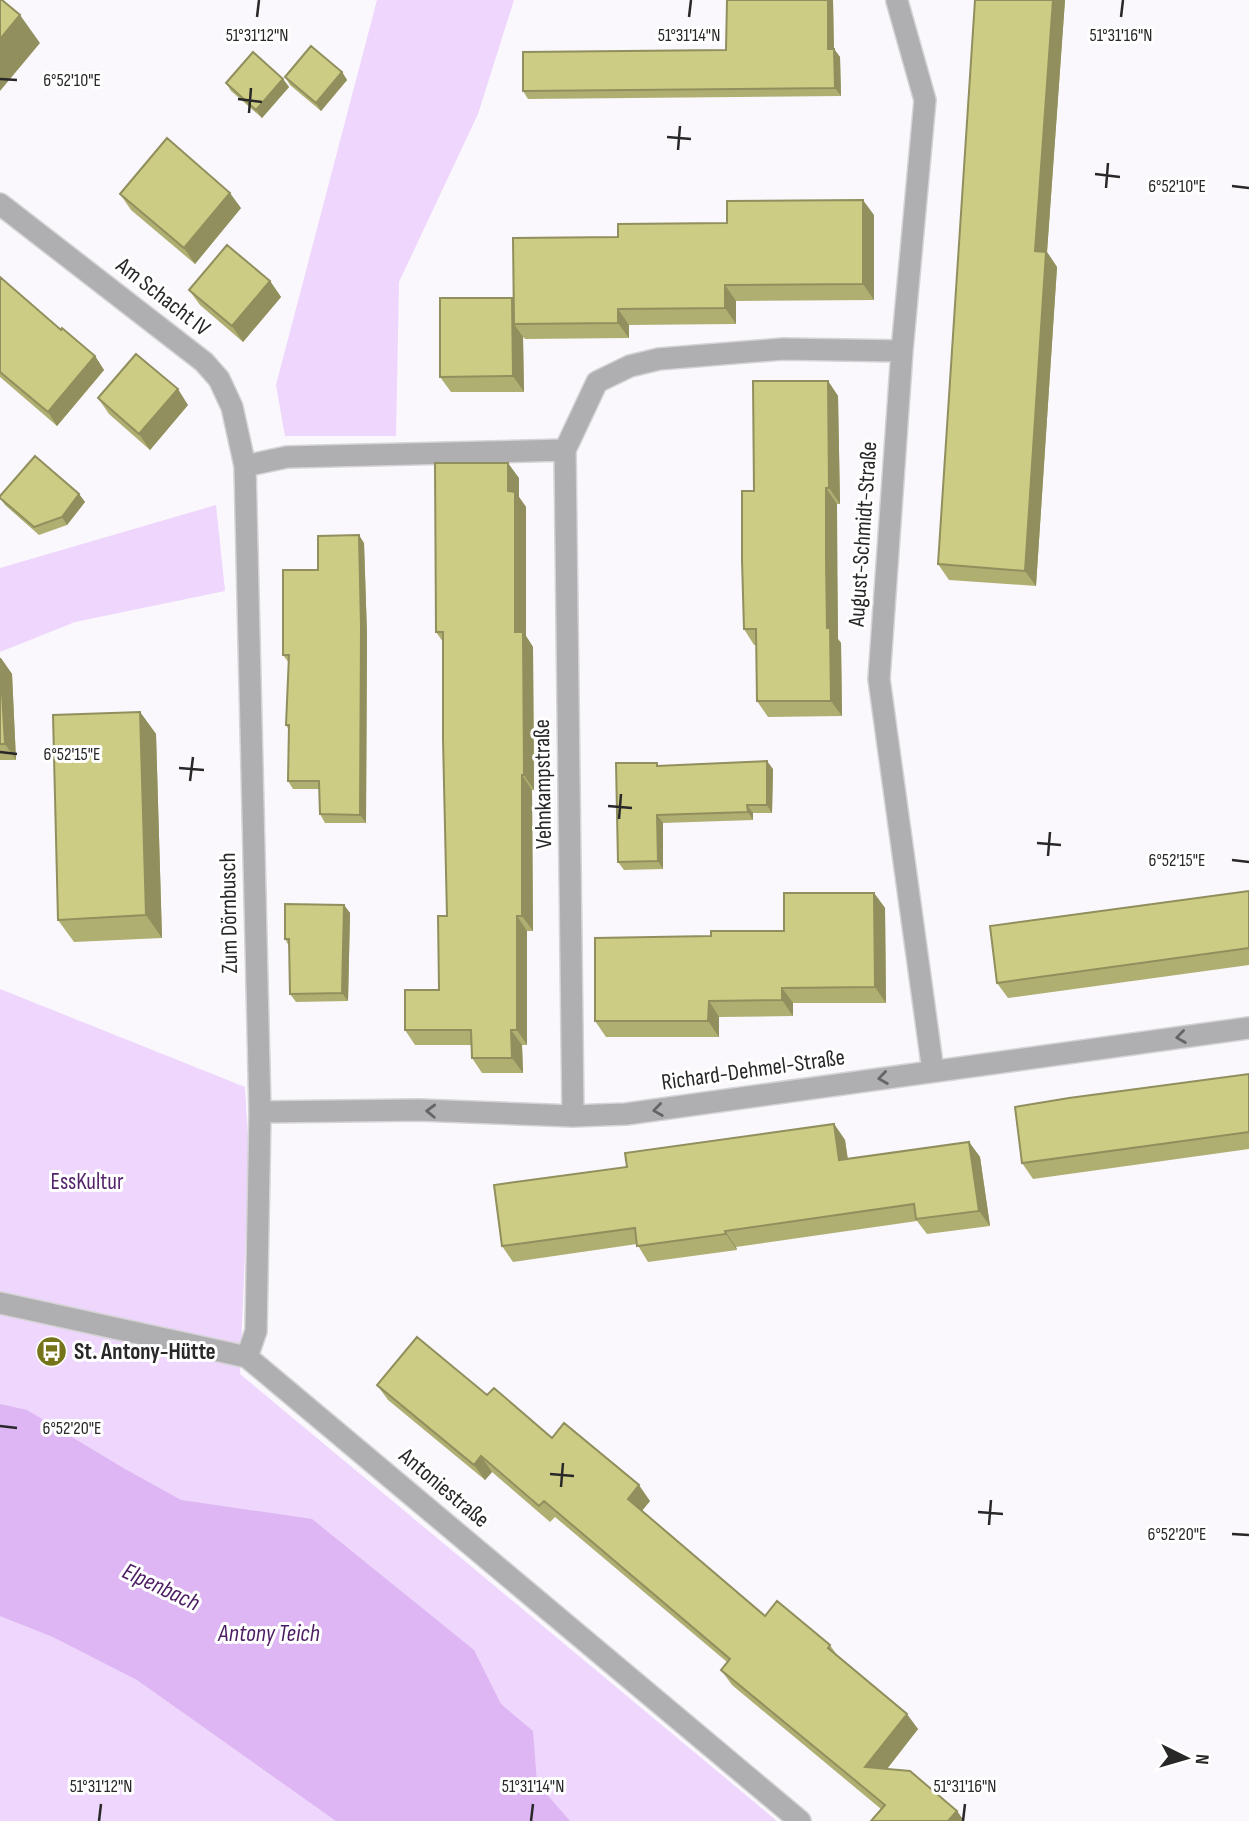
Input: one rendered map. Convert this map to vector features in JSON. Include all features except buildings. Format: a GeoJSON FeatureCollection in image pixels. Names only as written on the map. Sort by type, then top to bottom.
{"type":"FeatureCollection","features":[{"type":"Feature","properties":{"kind":"street","name":"August-Schmidt-Straße"},"geometry":{"type":"LineString","coordinates":[[897,1],[925,100],[902,351],[879,679],[933,1072]]}},
{"type":"Feature","properties":{"kind":"street","name":"Am Schacht IV"},"geometry":{"type":"LineString","coordinates":[[0,204],[204,362],[219,379],[232,407],[244,466]]}},
{"type":"Feature","properties":{"kind":"street","name":"Vehnkampstraße"},"geometry":{"type":"LineString","coordinates":[[573,1116],[565,450],[597,382],[630,366],[659,359],[783,349],[902,351]]}},
{"type":"Feature","properties":{"kind":"street"},"geometry":{"type":"LineString","coordinates":[[244,466],[287,457],[565,450]]}},
{"type":"Feature","properties":{"kind":"street","name":"Zum Dörnbusch"},"geometry":{"type":"LineString","coordinates":[[244,466],[260,1112],[256,1331],[247,1357]]}},
{"type":"Feature","properties":{"kind":"street","name":"Richard-Dehmel-Straße"},"geometry":{"type":"LineString","coordinates":[[260,1112],[419,1110],[573,1116],[625,1114],[1249,1028]]}},
{"type":"Feature","properties":{"kind":"street","name":"Antoniestraße"},"geometry":{"type":"LineString","coordinates":[[0,1303],[247,1357],[800,1821]]}},
{"type":"Feature","properties":{"kind":"green space"},"geometry":{"type":"Polygon","coordinates":[[[377,0],[514,0],[478,114],[399,282],[396,436],[285,436],[276,385],[377,0]]]}},
{"type":"Feature","properties":{"kind":"green space"},"geometry":{"type":"Polygon","coordinates":[[[216,505],[225,591],[75,622],[0,652],[0,568],[216,505]]]}},
{"type":"Feature","properties":{"kind":"green space","name":"EssKultur"},"geometry":{"type":"Polygon","coordinates":[[[0,989],[245,1087],[249,1158],[240,1374],[777,1821],[0,1821],[0,989]]]}},
{"type":"Feature","properties":{"kind":"water","name":"Antony Teich"},"geometry":{"type":"Polygon","coordinates":[[[0,1404],[27,1410],[181,1500],[312,1519],[474,1650],[501,1704],[533,1731],[537,1783],[570,1821],[336,1821],[137,1680],[53,1637],[0,1616],[0,1404]]]}},
{"type":"Feature","properties":{"kind":"place","name":"St. Antony-Hütte"},"geometry":{"type":"Point","coordinates":[51,1352]}},
{"type":"Feature","properties":{"kind":"water label","name":"Elpenbach"},"geometry":{"type":"Point","coordinates":[161,1587]}}]}
